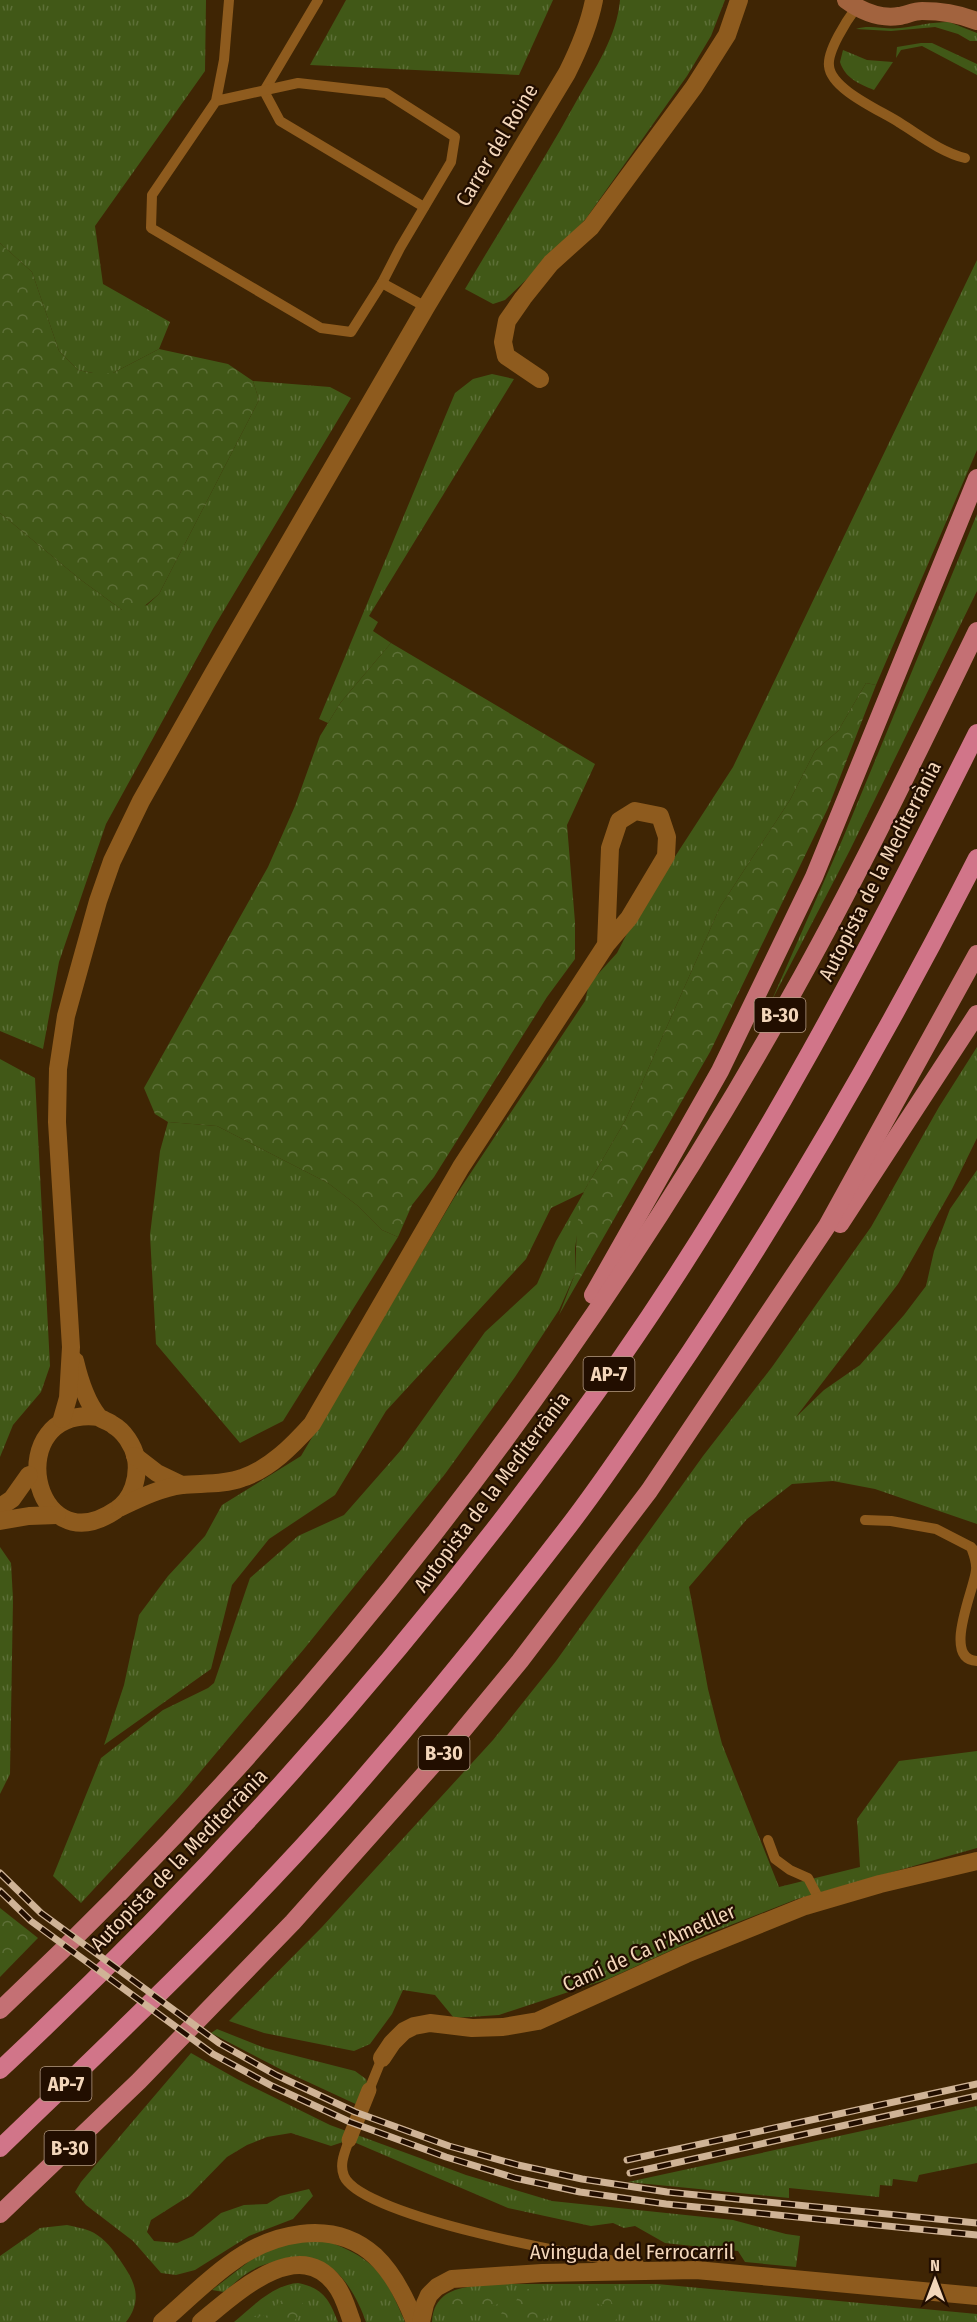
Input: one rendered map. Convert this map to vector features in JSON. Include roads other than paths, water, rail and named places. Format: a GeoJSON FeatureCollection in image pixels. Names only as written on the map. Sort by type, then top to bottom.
{"type":"FeatureCollection","features":[{"type":"Feature","properties":{"kind":"highway"},"geometry":{"type":"LineString","coordinates":[[548,1379],[628,1230],[720,1071],[765,980],[839,818],[977,478]]}},
{"type":"Feature","properties":{"kind":"highway","name":"B-30"},"geometry":{"type":"LineString","coordinates":[[0,2010],[100,1914],[193,1816],[329,1663],[456,1503],[548,1379],[681,1179],[791,997],[897,794],[977,631]]}},
{"type":"Feature","properties":{"kind":"highway","name":"Autopista de la Mediterrània"},"geometry":{"type":"LineString","coordinates":[[0,2070],[134,1941],[266,1803],[438,1602],[546,1461],[622,1356],[756,1146],[864,954],[977,733]]}},
{"type":"Feature","properties":{"kind":"highway","name":"AP-7"},"geometry":{"type":"LineString","coordinates":[[0,2148],[176,1979],[339,1806],[447,1680],[570,1524],[718,1310],[820,1148],[914,980],[977,858]]}},
{"type":"Feature","properties":{"kind":"highway","name":"B-30"},"geometry":{"type":"LineString","coordinates":[[0,2214],[42,2176],[211,2008],[358,1851],[520,1661],[649,1491],[826,1226],[977,954]]}},
{"type":"Feature","properties":{"kind":"highway"},"geometry":{"type":"LineString","coordinates":[[737,1362],[802,1278],[849,1210],[977,1014]]}},
{"type":"Feature","properties":{"kind":"main road"},"geometry":{"type":"LineString","coordinates":[[918,11],[935,0]]}},
{"type":"Feature","properties":{"kind":"main road"},"geometry":{"type":"LineString","coordinates":[[851,4],[876,16],[898,16],[918,11],[957,13],[977,21]]}},
{"type":"Feature","properties":{"kind":"street","name":"Carrer del Roine"},"geometry":{"type":"LineString","coordinates":[[71,1347],[57,1122],[58,1069],[66,1016],[98,901],[112,861],[141,801],[426,307],[567,73],[592,15],[594,0]]}},
{"type":"Feature","properties":{"kind":"street"},"geometry":{"type":"LineString","coordinates":[[540,379],[506,356],[503,342],[507,321],[551,263],[591,227],[694,87],[727,35],[740,0]]}},
{"type":"Feature","properties":{"kind":"street"},"geometry":{"type":"LineString","coordinates":[[121,1507],[132,1492],[137,1474],[135,1456],[128,1439],[115,1425],[99,1417],[80,1415],[62,1419],[46,1429],[36,1443],[30,1458],[29,1475],[34,1491],[43,1505],[57,1515],[72,1521],[89,1522],[105,1518],[149,1493],[182,1485],[210,1484],[244,1478],[285,1454],[312,1424],[460,1167],[606,945],[629,918],[666,856],[667,837],[660,816],[635,811],[620,821],[610,848],[606,945]]}},
{"type":"Feature","properties":{"kind":"street"},"geometry":{"type":"LineString","coordinates":[[71,1347],[81,1380],[99,1417]]}},
{"type":"Feature","properties":{"kind":"street"},"geometry":{"type":"LineString","coordinates":[[62,1419],[68,1398],[71,1347]]}},
{"type":"Feature","properties":{"kind":"street"},"geometry":{"type":"LineString","coordinates":[[135,1456],[157,1473],[182,1485]]}},
{"type":"Feature","properties":{"kind":"street"},"geometry":{"type":"LineString","coordinates":[[0,1507],[12,1499],[29,1475]]}},
{"type":"Feature","properties":{"kind":"street"},"geometry":{"type":"LineString","coordinates":[[0,1521],[29,1516],[57,1515]]}},
{"type":"Feature","properties":{"kind":"street","name":"Camí de Ca n'Ametller"},"geometry":{"type":"LineString","coordinates":[[382,2058],[398,2037],[414,2026],[430,2024],[472,2028],[503,2027],[538,2021],[686,1954],[820,1901],[977,1861]]}},
{"type":"Feature","properties":{"kind":"street"},"geometry":{"type":"LineString","coordinates":[[349,2140],[369,2090]]}},
{"type":"Feature","properties":{"kind":"street"},"geometry":{"type":"LineString","coordinates":[[162,2322],[228,2264],[276,2239],[304,2232],[328,2233],[355,2242],[375,2256],[391,2275],[415,2322]]}},
{"type":"Feature","properties":{"kind":"street"},"geometry":{"type":"LineString","coordinates":[[201,2322],[244,2286],[263,2275],[284,2267],[300,2266],[317,2268],[328,2276],[343,2298],[352,2322]]}},
{"type":"Feature","properties":{"kind":"street","name":"Avinguda del Ferrocarril"},"geometry":{"type":"LineString","coordinates":[[421,2322],[424,2304],[429,2295],[437,2287],[452,2279],[542,2273],[696,2270],[977,2296]]}},
{"type":"Feature","properties":{"kind":"lane"},"geometry":{"type":"LineString","coordinates":[[216,100],[298,83],[386,93],[454,137],[451,162],[382,283],[351,332],[321,328],[152,228],[152,195],[216,100],[224,60],[229,0]]}},
{"type":"Feature","properties":{"kind":"lane"},"geometry":{"type":"LineString","coordinates":[[264,91],[318,0]]}},
{"type":"Feature","properties":{"kind":"lane"},"geometry":{"type":"LineString","coordinates":[[851,4],[844,26],[830,55],[828,67],[833,77],[845,89],[875,110],[898,121],[951,154],[965,158]]}},
{"type":"Feature","properties":{"kind":"lane"},"geometry":{"type":"LineString","coordinates":[[264,91],[280,121],[424,207]]}},
{"type":"Feature","properties":{"kind":"lane"},"geometry":{"type":"LineString","coordinates":[[382,283],[426,307]]}},
{"type":"Feature","properties":{"kind":"lane"},"geometry":{"type":"LineString","coordinates":[[865,1520],[891,1521],[936,1529],[974,1550],[976,1572],[963,1620],[960,1642],[964,1653],[972,1660],[977,1660]]}},
{"type":"Feature","properties":{"kind":"lane"},"geometry":{"type":"LineString","coordinates":[[768,1840],[775,1859],[790,1870],[808,1878],[820,1901]]}},
{"type":"Feature","properties":{"kind":"lane","name":"Camí de Ca n'Ametller"},"geometry":{"type":"LineString","coordinates":[[369,2090],[382,2058]]}},
{"type":"Feature","properties":{"kind":"lane"},"geometry":{"type":"LineString","coordinates":[[349,2140],[343,2159],[344,2177],[358,2192],[381,2204],[458,2228],[569,2253],[603,2260],[696,2270]]}},
{"type":"Feature","properties":{"kind":"railway"},"geometry":{"type":"LineString","coordinates":[[0,1873],[41,1913],[219,2043],[276,2075],[355,2112],[449,2146],[518,2165],[582,2179],[667,2192],[977,2223]]}},
{"type":"Feature","properties":{"kind":"railway"},"geometry":{"type":"LineString","coordinates":[[0,1891],[31,1921],[213,2054],[272,2086],[350,2122],[446,2157],[515,2178],[580,2192],[666,2204],[977,2235]]}},
{"type":"Feature","properties":{"kind":"railway"},"geometry":{"type":"LineString","coordinates":[[627,2160],[977,2084]]}},
{"type":"Feature","properties":{"kind":"railway"},"geometry":{"type":"LineString","coordinates":[[630,2173],[977,2096]]}}]}
